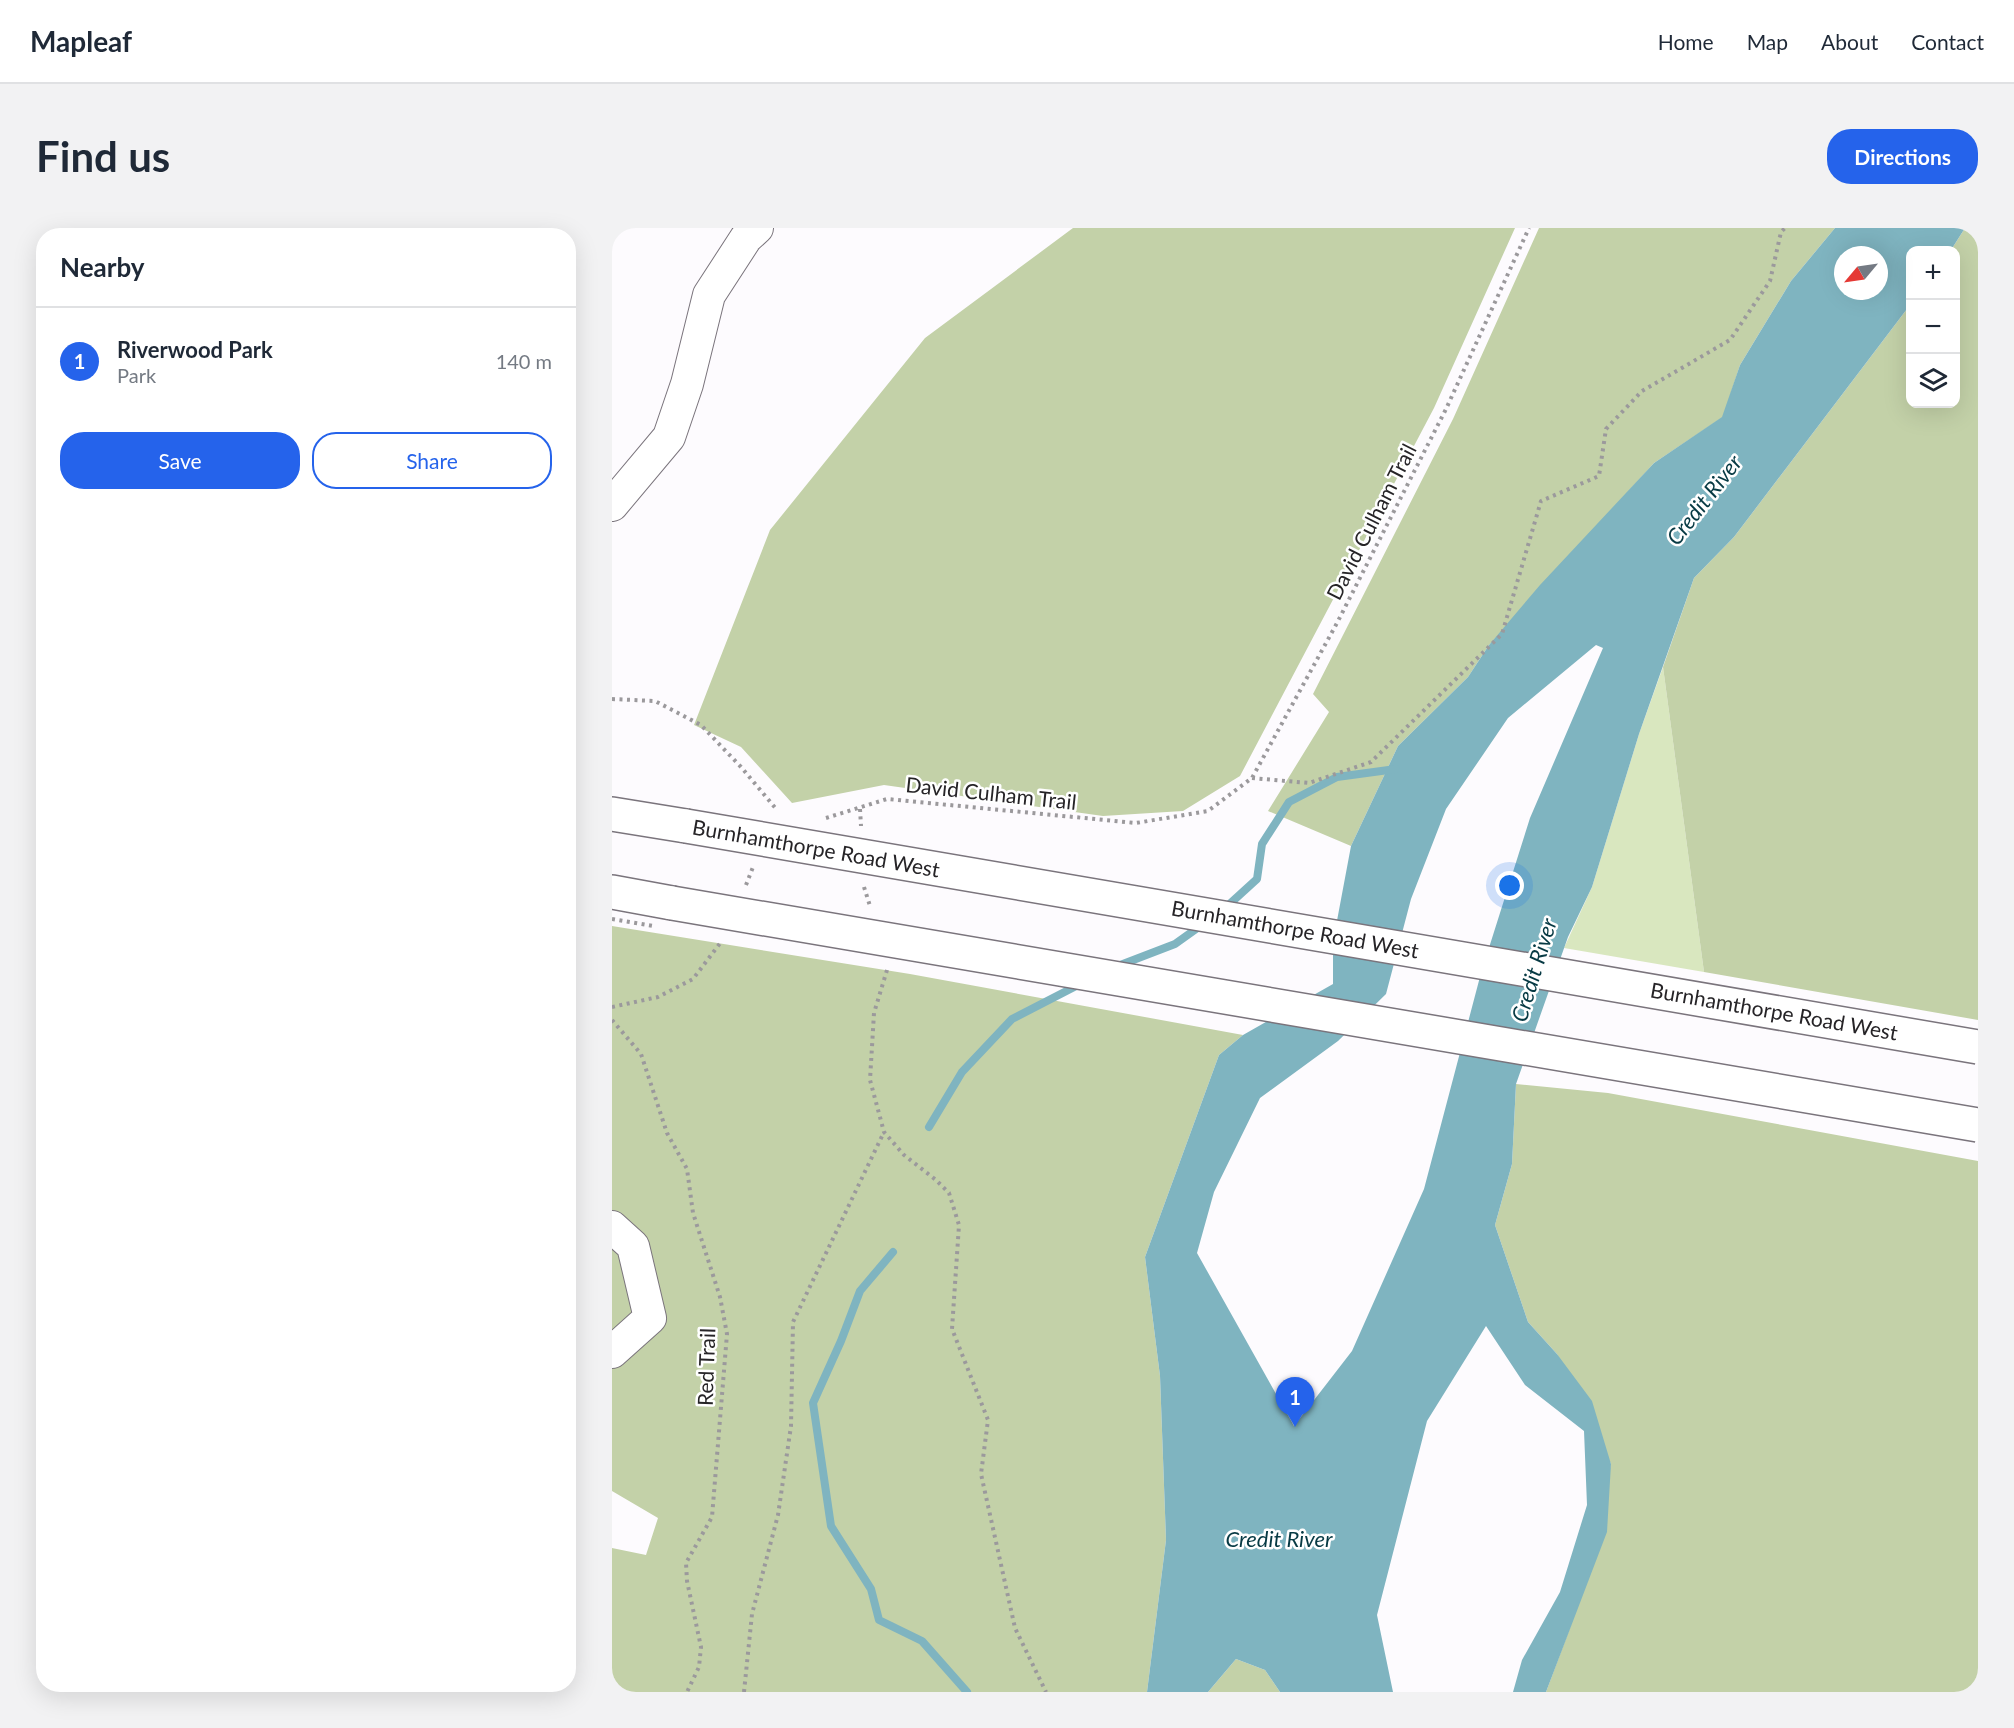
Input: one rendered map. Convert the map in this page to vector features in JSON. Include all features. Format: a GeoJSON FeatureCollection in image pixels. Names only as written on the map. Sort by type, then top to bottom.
{"type":"FeatureCollection","features":[{"type":"Feature","properties":{"kind":"main road","name":"Burnhamthorpe Road West"},"geometry":{"type":"LineString","coordinates":[[612,814],[1978,1047]]}},
{"type":"Feature","properties":{"kind":"main road"},"geometry":{"type":"LineString","coordinates":[[612,892],[1978,1125]]}},
{"type":"Feature","properties":{"kind":"street"},"geometry":{"type":"LineString","coordinates":[[612,505],[669,437],[687,384],[709,295],[746,238],[757,228]]}},
{"type":"Feature","properties":{"kind":"street"},"geometry":{"type":"LineString","coordinates":[[612,1227],[633,1246],[650,1318],[612,1352]]}},
{"type":"Feature","properties":{"kind":"path","name":"David Culham Trail"},"geometry":{"type":"LineString","coordinates":[[861,833],[860,809],[887,799],[1136,823],[1208,811],[1252,778],[1337,623],[1446,409],[1529,228]]}},
{"type":"Feature","properties":{"kind":"path"},"geometry":{"type":"LineString","coordinates":[[1252,778],[1309,783],[1371,762],[1502,634],[1540,501],[1599,476],[1606,429],[1642,391],[1730,340],[1770,281],[1781,232],[1785,228]]}},
{"type":"Feature","properties":{"kind":"path"},"geometry":{"type":"LineString","coordinates":[[612,699],[655,701],[701,725],[741,767],[784,819]]}},
{"type":"Feature","properties":{"kind":"path"},"geometry":{"type":"LineString","coordinates":[[864,880],[864,892],[873,914]]}},
{"type":"Feature","properties":{"kind":"path"},"geometry":{"type":"LineString","coordinates":[[889,965],[874,1013],[870,1080],[884,1132],[904,1155],[936,1180],[949,1194],[959,1225],[952,1329],[988,1420],[981,1474],[1015,1628],[1046,1692]]}},
{"type":"Feature","properties":{"kind":"path","name":"Red Trail"},"geometry":{"type":"LineString","coordinates":[[612,1020],[641,1054],[667,1133],[687,1169],[693,1213],[720,1297],[727,1334],[712,1517],[686,1563],[687,1581],[700,1647],[699,1667],[687,1692]]}},
{"type":"Feature","properties":{"kind":"path"},"geometry":{"type":"LineString","coordinates":[[744,1692],[752,1614],[777,1515],[791,1426],[793,1322],[884,1132]]}},
{"type":"Feature","properties":{"kind":"green space"},"geometry":{"type":"Polygon","coordinates":[[[1073,228],[1515,228],[1434,408],[1240,776],[1183,811],[1103,816],[884,785],[792,803],[741,747],[694,725],[770,530],[925,338],[1073,228]]]}},
{"type":"Feature","properties":{"kind":"green space"},"geometry":{"type":"Polygon","coordinates":[[[1539,228],[1835,228],[1791,281],[1740,365],[1723,417],[1654,463],[1489,645],[1468,677],[1398,746],[1351,846],[1268,811],[1329,712],[1313,694],[1453,419],[1539,228]]]}},
{"type":"Feature","properties":{"kind":"green space"},"geometry":{"type":"Polygon","coordinates":[[[1965,228],[1978,228],[1978,1020],[1704,972],[1663,667],[1694,578],[1734,537],[1906,310],[1906,408],[1960,408],[1960,246],[1954,246],[1965,228]]]}},
{"type":"Feature","properties":{"kind":"green space"},"geometry":{"type":"Polygon","coordinates":[[[1663,667],[1704,972],[1564,948],[1592,887],[1639,734],[1663,667]]]}},
{"type":"Feature","properties":{"kind":"green space"},"geometry":{"type":"Polygon","coordinates":[[[612,926],[910,974],[1243,1035],[1219,1055],[1145,1257],[1160,1376],[1166,1540],[1147,1692],[612,1692],[612,1548],[646,1555],[658,1518],[612,1491],[612,926]]]}},
{"type":"Feature","properties":{"kind":"green space"},"geometry":{"type":"Polygon","coordinates":[[[1516,1084],[1608,1093],[1978,1161],[1978,1692],[1546,1692],[1571,1625],[1611,1464],[1557,1354],[1528,1322],[1495,1225],[1512,1164],[1516,1084]]]}},
{"type":"Feature","properties":{"kind":"green space"},"geometry":{"type":"Polygon","coordinates":[[[1236,1659],[1265,1670],[1280,1692],[1208,1692],[1236,1659]]]}},
{"type":"Feature","properties":{"kind":"water","name":"Credit River"},"geometry":{"type":"Polygon","coordinates":[[[1835,228],[1965,228],[1954,246],[1906,246],[1906,310],[1734,537],[1694,578],[1639,734],[1592,887],[1568,937],[1516,1084],[1512,1164],[1495,1225],[1528,1322],[1557,1354],[1592,1401],[1611,1464],[1607,1532],[1546,1692],[1513,1692],[1522,1660],[1560,1592],[1587,1505],[1584,1431],[1525,1385],[1486,1326],[1427,1421],[1377,1615],[1393,1692],[1280,1692],[1265,1670],[1236,1659],[1208,1692],[1147,1692],[1166,1540],[1160,1376],[1145,1257],[1219,1055],[1243,1035],[1333,984],[1333,942],[1351,846],[1398,746],[1468,677],[1489,645],[1540,585],[1654,463],[1722,417],[1740,365],[1791,281],[1835,228]],[[1596,645],[1508,718],[1446,809],[1411,899],[1386,994],[1338,1041],[1260,1098],[1214,1192],[1197,1253],[1294,1426],[1352,1351],[1424,1189],[1481,973],[1530,818],[1603,648],[1596,645]]]}},
{"type":"Feature","properties":{"kind":"waterway"},"geometry":{"type":"LineString","coordinates":[[1223,910],[1257,879],[1262,844],[1289,802],[1337,777],[1396,769]]}},
{"type":"Feature","properties":{"kind":"waterway"},"geometry":{"type":"LineString","coordinates":[[1115,967],[1175,944],[1203,924]]}},
{"type":"Feature","properties":{"kind":"waterway"},"geometry":{"type":"LineString","coordinates":[[929,1127],[962,1072],[1012,1019],[1082,983]]}},
{"type":"Feature","properties":{"kind":"waterway"},"geometry":{"type":"LineString","coordinates":[[893,1252],[860,1291],[841,1341],[813,1403],[831,1526],[871,1589],[879,1620],[922,1641],[967,1692]]}},
{"type":"Feature","properties":{"kind":"place","name":"Riverwood Park"},"geometry":{"type":"Point","coordinates":[1295,1427]}}]}
